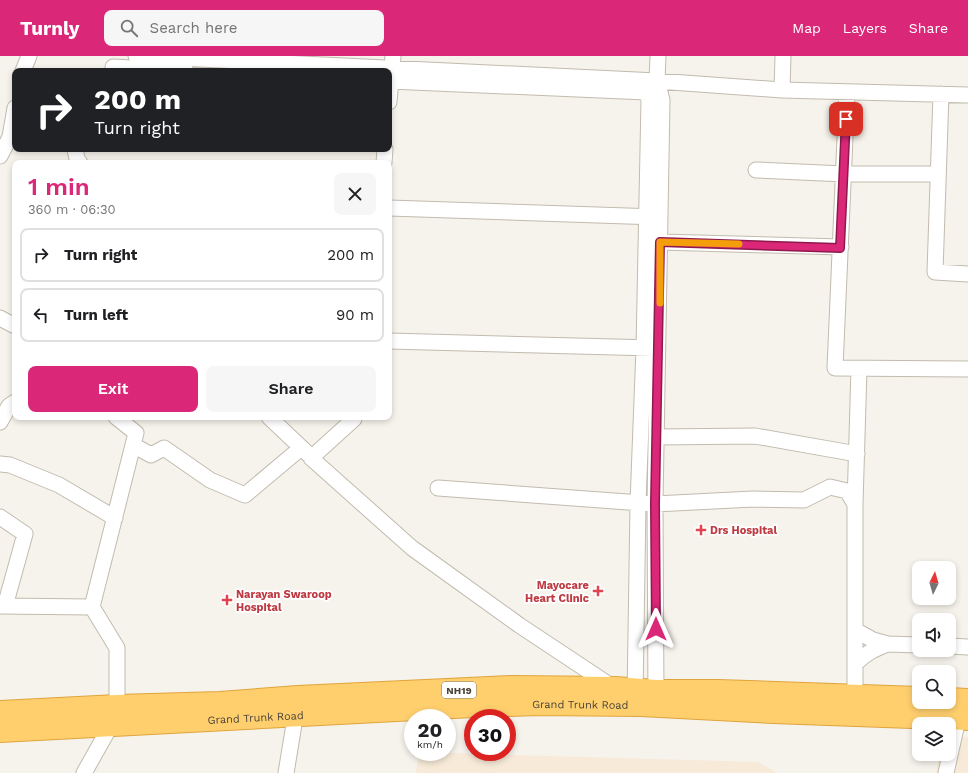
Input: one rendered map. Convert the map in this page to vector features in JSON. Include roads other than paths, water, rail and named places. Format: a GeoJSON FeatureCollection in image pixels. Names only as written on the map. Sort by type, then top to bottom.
{"type":"FeatureCollection","features":[{"type":"Feature","properties":{"kind":"highway","name":"Grand Trunk Road"},"geometry":{"type":"LineString","coordinates":[[0,731],[114,715],[220,703],[296,706],[512,687],[639,696],[773,712],[961,707]]}},
{"type":"Feature","properties":{"kind":"highway","name":"Grand Trunk Road"},"geometry":{"type":"LineString","coordinates":[[639,696],[718,691],[912,698]]}},
{"type":"Feature","properties":{"kind":"highway","name":"Grand Trunk Road"},"geometry":{"type":"LineString","coordinates":[[0,712],[114,715]]}},
{"type":"Feature","properties":{"kind":"street"},"geometry":{"type":"LineString","coordinates":[[24,68],[29,56]]}},
{"type":"Feature","properties":{"kind":"street"},"geometry":{"type":"LineString","coordinates":[[136,56],[253,59],[349,68]]}},
{"type":"Feature","properties":{"kind":"street"},"geometry":{"type":"LineString","coordinates":[[639,696],[638,503],[644,348],[662,100],[657,81],[658,56]]}},
{"type":"Feature","properties":{"kind":"street"},"geometry":{"type":"LineString","coordinates":[[782,90],[784,56]]}},
{"type":"Feature","properties":{"kind":"street"},"geometry":{"type":"LineString","coordinates":[[113,65],[150,68]]}},
{"type":"Feature","properties":{"kind":"street"},"geometry":{"type":"LineString","coordinates":[[392,72],[657,81],[782,90],[968,95]]}},
{"type":"Feature","properties":{"kind":"street"},"geometry":{"type":"LineString","coordinates":[[392,72],[646,92],[649,100],[654,217],[660,242],[659,348],[655,504],[639,696]]}},
{"type":"Feature","properties":{"kind":"street"},"geometry":{"type":"LineString","coordinates":[[847,92],[835,368],[968,369]]}},
{"type":"Feature","properties":{"kind":"street"},"geometry":{"type":"LineString","coordinates":[[941,94],[935,272],[968,274]]}},
{"type":"Feature","properties":{"kind":"street"},"geometry":{"type":"LineString","coordinates":[[0,156],[10,137],[12,125]]}},
{"type":"Feature","properties":{"kind":"street"},"geometry":{"type":"LineString","coordinates":[[756,170],[844,174],[938,174]]}},
{"type":"Feature","properties":{"kind":"street"},"geometry":{"type":"LineString","coordinates":[[392,208],[654,217]]}},
{"type":"Feature","properties":{"kind":"street"},"geometry":{"type":"LineString","coordinates":[[660,242],[840,248]]}},
{"type":"Feature","properties":{"kind":"street"},"geometry":{"type":"LineString","coordinates":[[0,318],[12,324]]}},
{"type":"Feature","properties":{"kind":"street"},"geometry":{"type":"LineString","coordinates":[[392,341],[659,348]]}},
{"type":"Feature","properties":{"kind":"street"},"geometry":{"type":"LineString","coordinates":[[855,696],[855,504],[859,369]]}},
{"type":"Feature","properties":{"kind":"street"},"geometry":{"type":"LineString","coordinates":[[1,419],[9,406],[12,404]]}},
{"type":"Feature","properties":{"kind":"street"},"geometry":{"type":"LineString","coordinates":[[84,773],[114,715],[117,648],[92,607],[136,433],[120,420]]}},
{"type":"Feature","properties":{"kind":"street"},"geometry":{"type":"LineString","coordinates":[[273,420],[306,453],[412,548],[519,625],[639,696]]}},
{"type":"Feature","properties":{"kind":"street"},"geometry":{"type":"LineString","coordinates":[[133,445],[151,454],[164,448],[210,480],[245,495],[351,420]]}},
{"type":"Feature","properties":{"kind":"street"},"geometry":{"type":"LineString","coordinates":[[656,437],[755,436],[857,454]]}},
{"type":"Feature","properties":{"kind":"street"},"geometry":{"type":"LineString","coordinates":[[0,464],[10,465],[59,485],[115,518]]}},
{"type":"Feature","properties":{"kind":"street"},"geometry":{"type":"LineString","coordinates":[[438,488],[655,504],[753,499],[804,500],[830,487],[847,491],[855,504]]}},
{"type":"Feature","properties":{"kind":"street"},"geometry":{"type":"LineString","coordinates":[[0,517],[25,534],[2,606],[92,607]]}},
{"type":"Feature","properties":{"kind":"street"},"geometry":{"type":"LineString","coordinates":[[855,630],[874,640],[888,644],[912,645]]}},
{"type":"Feature","properties":{"kind":"street"},"geometry":{"type":"LineString","coordinates":[[855,664],[872,650],[888,644]]}},
{"type":"Feature","properties":{"kind":"street"},"geometry":{"type":"LineString","coordinates":[[956,646],[968,647]]}},
{"type":"Feature","properties":{"kind":"street"},"geometry":{"type":"LineString","coordinates":[[286,773],[296,706]]}},
{"type":"Feature","properties":{"kind":"street"},"geometry":{"type":"LineString","coordinates":[[946,773],[961,707]]}},
{"type":"Feature","properties":{"kind":"place","name":"Drs Hospital"},"geometry":{"type":"Point","coordinates":[701,530]}},
{"type":"Feature","properties":{"kind":"place","name":"Mayocare Heart Clinic"},"geometry":{"type":"Point","coordinates":[598,591]}},
{"type":"Feature","properties":{"kind":"place","name":"Narayan Swaroop Hospital"},"geometry":{"type":"Point","coordinates":[227,600]}}]}
